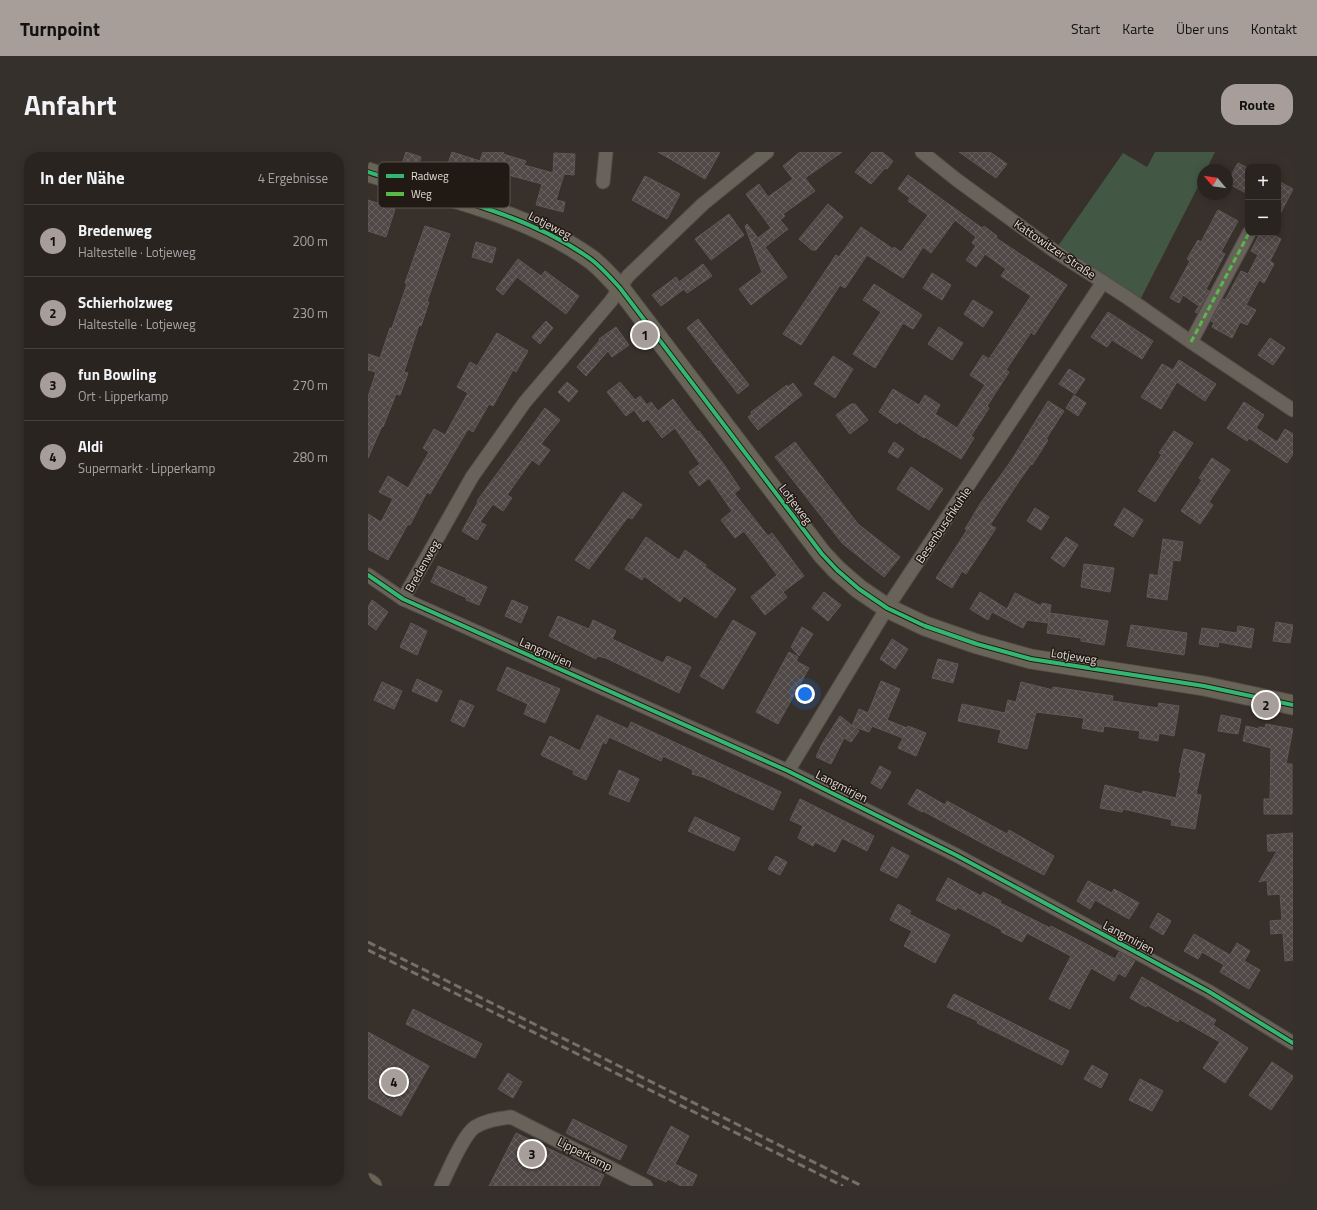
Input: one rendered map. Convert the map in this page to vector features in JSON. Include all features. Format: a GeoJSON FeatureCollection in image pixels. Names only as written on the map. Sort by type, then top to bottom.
{"type":"FeatureCollection","features":[{"type":"Feature","properties":{"kind":"street"},"geometry":{"type":"LineString","coordinates":[[603,182],[606,152]]}},
{"type":"Feature","properties":{"kind":"street","name":"Bredenweg"},"geometry":{"type":"LineString","coordinates":[[403,599],[472,477],[525,402],[611,301],[628,276],[703,204],[767,152]]}},
{"type":"Feature","properties":{"kind":"street","name":"Kattowitzer Straße"},"geometry":{"type":"LineString","coordinates":[[922,152],[957,180],[1053,250],[1128,298],[1293,410]]}},
{"type":"Feature","properties":{"kind":"street","name":"Lotjeweg"},"geometry":{"type":"LineString","coordinates":[[368,172],[378,175]]}},
{"type":"Feature","properties":{"kind":"street","name":"Lotjeweg"},"geometry":{"type":"LineString","coordinates":[[480,208],[524,222],[557,238],[592,261],[609,276],[620,288],[822,554],[837,570],[859,589],[887,608],[925,626],[977,644],[1031,659],[1204,686],[1293,705]]}},
{"type":"Feature","properties":{"kind":"street"},"geometry":{"type":"LineString","coordinates":[[1191,342],[1246,236]]}},
{"type":"Feature","properties":{"kind":"street","name":"Besenbuschkuhle"},"geometry":{"type":"LineString","coordinates":[[788,771],[887,608],[1103,282]]}},
{"type":"Feature","properties":{"kind":"street","name":"Langmirjen"},"geometry":{"type":"LineString","coordinates":[[368,575],[403,599],[788,771],[956,855],[1208,990],[1293,1043]]}},
{"type":"Feature","properties":{"kind":"street","name":"Lipperkamp"},"geometry":{"type":"LineString","coordinates":[[440,1186],[466,1136],[474,1128],[493,1119],[511,1117],[646,1186]]}},
{"type":"Feature","properties":{"kind":"green space"},"geometry":{"type":"Polygon","coordinates":[[[1155,152],[1215,152],[1209,164],[1197,164],[1197,189],[1140,300],[1058,246],[1123,153],[1147,167],[1155,152]]]}},
{"type":"Feature","properties":{"kind":"building"},"geometry":{"type":"Polygon","coordinates":[[[406,152],[421,157],[419,162],[403,162],[406,152]]]}},
{"type":"Feature","properties":{"kind":"building"},"geometry":{"type":"Polygon","coordinates":[[[452,152],[480,161],[483,152],[504,152],[503,154],[526,161],[524,165],[553,173],[554,153],[575,154],[574,175],[564,174],[556,200],[565,202],[563,212],[536,205],[542,184],[510,175],[510,162],[449,162],[452,152]]]}},
{"type":"Feature","properties":{"kind":"building"},"geometry":{"type":"Polygon","coordinates":[[[658,152],[720,152],[705,179],[658,152]]]}},
{"type":"Feature","properties":{"kind":"building"},"geometry":{"type":"Polygon","coordinates":[[[800,152],[842,152],[805,178],[815,191],[783,214],[785,216],[780,220],[788,229],[765,247],[787,277],[751,305],[739,289],[762,272],[745,226],[747,224],[758,238],[771,228],[746,194],[759,184],[768,197],[793,179],[783,166],[800,152]]]}},
{"type":"Feature","properties":{"kind":"building"},"geometry":{"type":"Polygon","coordinates":[[[872,152],[882,152],[893,161],[871,184],[855,172],[872,152]]]}},
{"type":"Feature","properties":{"kind":"building"},"geometry":{"type":"Polygon","coordinates":[[[959,152],[990,152],[1007,164],[996,178],[959,152]]]}},
{"type":"Feature","properties":{"kind":"building"},"geometry":{"type":"Polygon","coordinates":[[[1238,163],[1245,166],[1245,192],[1233,186],[1233,172],[1238,163]]]}},
{"type":"Feature","properties":{"kind":"building"},"geometry":{"type":"Polygon","coordinates":[[[908,175],[982,228],[984,226],[997,236],[996,238],[1067,285],[1034,335],[1031,332],[1006,370],[1009,372],[987,406],[989,408],[971,436],[974,438],[961,459],[925,437],[924,438],[899,421],[897,424],[879,412],[893,389],[919,405],[925,395],[940,405],[935,414],[957,428],[985,385],[970,375],[983,355],[989,359],[1031,296],[1001,276],[1006,269],[985,254],[976,267],[966,260],[976,246],[972,243],[976,237],[955,220],[931,253],[923,247],[903,278],[867,255],[845,288],[840,285],[801,345],[783,334],[836,255],[839,257],[861,227],[893,249],[894,247],[901,252],[928,215],[908,201],[910,198],[898,189],[908,175]]]}},
{"type":"Feature","properties":{"kind":"building"},"geometry":{"type":"Polygon","coordinates":[[[645,176],[680,194],[667,219],[632,200],[645,176]]]}},
{"type":"Feature","properties":{"kind":"building"},"geometry":{"type":"Polygon","coordinates":[[[1281,183],[1293,189],[1281,212],[1281,183]]]}},
{"type":"Feature","properties":{"kind":"building"},"geometry":{"type":"Polygon","coordinates":[[[368,200],[378,203],[378,208],[395,209],[386,237],[368,231],[368,200]]]}},
{"type":"Feature","properties":{"kind":"building"},"geometry":{"type":"Polygon","coordinates":[[[828,204],[843,217],[816,250],[812,250],[799,239],[828,204]]]}},
{"type":"Feature","properties":{"kind":"building"},"geometry":{"type":"Polygon","coordinates":[[[1218,210],[1238,221],[1221,252],[1225,254],[1206,289],[1209,291],[1197,313],[1195,312],[1199,306],[1183,295],[1179,303],[1170,298],[1190,261],[1187,259],[1198,240],[1201,242],[1218,210]]]}},
{"type":"Feature","properties":{"kind":"building"},"geometry":{"type":"Polygon","coordinates":[[[729,214],[744,235],[711,260],[695,239],[729,214]]]}},
{"type":"Feature","properties":{"kind":"building"},"geometry":{"type":"Polygon","coordinates":[[[425,226],[450,234],[427,302],[429,302],[421,326],[419,325],[404,372],[408,373],[400,395],[396,394],[383,427],[382,426],[368,458],[368,397],[376,372],[368,370],[368,354],[380,358],[407,284],[405,283],[425,226]]]}},
{"type":"Feature","properties":{"kind":"building"},"geometry":{"type":"Polygon","coordinates":[[[1258,236],[1275,236],[1281,239],[1270,261],[1274,264],[1264,283],[1259,280],[1246,305],[1256,310],[1247,325],[1240,322],[1232,338],[1212,327],[1214,322],[1211,321],[1223,299],[1225,300],[1241,271],[1248,274],[1258,255],[1251,251],[1258,236]]]}},
{"type":"Feature","properties":{"kind":"building"},"geometry":{"type":"Polygon","coordinates":[[[476,242],[496,248],[492,263],[472,257],[476,242]]]}},
{"type":"Feature","properties":{"kind":"building"},"geometry":{"type":"Polygon","coordinates":[[[518,259],[541,276],[545,271],[579,296],[566,314],[517,277],[503,295],[496,289],[518,259]]]}},
{"type":"Feature","properties":{"kind":"building"},"geometry":{"type":"Polygon","coordinates":[[[703,264],[712,276],[687,293],[684,289],[661,306],[652,295],[676,277],[679,282],[703,264]]]}},
{"type":"Feature","properties":{"kind":"building"},"geometry":{"type":"Polygon","coordinates":[[[932,273],[951,285],[942,300],[923,288],[932,273]]]}},
{"type":"Feature","properties":{"kind":"building"},"geometry":{"type":"Polygon","coordinates":[[[874,284],[922,315],[913,329],[903,323],[875,368],[853,354],[881,312],[863,300],[874,284]]]}},
{"type":"Feature","properties":{"kind":"building"},"geometry":{"type":"Polygon","coordinates":[[[973,300],[993,312],[983,327],[964,314],[973,300]]]}},
{"type":"Feature","properties":{"kind":"building"},"geometry":{"type":"Polygon","coordinates":[[[1108,312],[1153,341],[1142,359],[1112,340],[1107,347],[1091,337],[1108,312]]]}},
{"type":"Feature","properties":{"kind":"building"},"geometry":{"type":"Polygon","coordinates":[[[698,319],[749,385],[738,394],[687,328],[698,319]]]}},
{"type":"Feature","properties":{"kind":"building"},"geometry":{"type":"Polygon","coordinates":[[[546,321],[553,328],[540,344],[532,337],[546,321]]]}},
{"type":"Feature","properties":{"kind":"building"},"geometry":{"type":"Polygon","coordinates":[[[616,327],[629,345],[612,357],[608,351],[586,376],[577,367],[600,340],[599,339],[616,327]]]}},
{"type":"Feature","properties":{"kind":"building"},"geometry":{"type":"Polygon","coordinates":[[[939,327],[963,343],[952,360],[928,344],[939,327]]]}},
{"type":"Feature","properties":{"kind":"building"},"geometry":{"type":"Polygon","coordinates":[[[497,333],[528,351],[516,372],[513,370],[493,406],[489,404],[473,432],[468,429],[430,494],[427,492],[410,525],[408,524],[388,560],[368,549],[368,514],[381,522],[393,499],[379,492],[388,476],[408,488],[429,452],[423,448],[434,429],[445,435],[468,393],[457,387],[470,362],[477,366],[497,333]]]}},
{"type":"Feature","properties":{"kind":"building"},"geometry":{"type":"Polygon","coordinates":[[[1270,338],[1285,348],[1273,365],[1258,355],[1270,338]]]}},
{"type":"Feature","properties":{"kind":"building"},"geometry":{"type":"Polygon","coordinates":[[[833,356],[853,369],[835,398],[814,384],[833,356]]]}},
{"type":"Feature","properties":{"kind":"building"},"geometry":{"type":"Polygon","coordinates":[[[1179,360],[1216,384],[1205,401],[1177,382],[1161,409],[1141,397],[1162,364],[1173,370],[1179,360]]]}},
{"type":"Feature","properties":{"kind":"building"},"geometry":{"type":"Polygon","coordinates":[[[1069,369],[1085,379],[1075,394],[1059,384],[1069,369]]]}},
{"type":"Feature","properties":{"kind":"building"},"geometry":{"type":"Polygon","coordinates":[[[567,382],[578,391],[569,402],[558,392],[567,382]]]}},
{"type":"Feature","properties":{"kind":"building"},"geometry":{"type":"Polygon","coordinates":[[[620,382],[635,400],[640,396],[647,405],[651,402],[658,411],[673,399],[698,432],[699,431],[740,489],[734,493],[768,536],[772,533],[804,576],[783,592],[787,597],[765,615],[751,597],[777,575],[744,531],[735,538],[721,520],[732,511],[709,478],[699,486],[689,472],[700,464],[675,428],[662,438],[648,419],[643,422],[634,410],[626,416],[607,392],[620,382]]]}},
{"type":"Feature","properties":{"kind":"building"},"geometry":{"type":"Polygon","coordinates":[[[793,383],[802,395],[758,430],[748,417],[752,414],[751,412],[787,385],[788,387],[793,383]]]}},
{"type":"Feature","properties":{"kind":"building"},"geometry":{"type":"Polygon","coordinates":[[[1074,395],[1086,403],[1078,416],[1066,408],[1074,395]]]}},
{"type":"Feature","properties":{"kind":"building"},"geometry":{"type":"Polygon","coordinates":[[[1048,401],[1064,411],[1046,439],[1048,440],[1032,465],[1031,464],[990,525],[996,528],[966,574],[962,571],[952,588],[936,578],[967,530],[965,529],[980,504],[1011,461],[1048,401]]]}},
{"type":"Feature","properties":{"kind":"building"},"geometry":{"type":"Polygon","coordinates":[[[1244,402],[1264,415],[1256,428],[1277,442],[1285,429],[1293,434],[1293,454],[1287,463],[1249,438],[1247,441],[1227,428],[1244,402]]]}},
{"type":"Feature","properties":{"kind":"building"},"geometry":{"type":"Polygon","coordinates":[[[851,404],[855,404],[868,420],[850,434],[836,415],[851,404]]]}},
{"type":"Feature","properties":{"kind":"building"},"geometry":{"type":"Polygon","coordinates":[[[545,408],[560,420],[541,444],[550,450],[539,465],[532,460],[507,495],[512,498],[503,511],[493,504],[480,522],[486,525],[477,540],[462,531],[478,502],[477,501],[545,408]]]}},
{"type":"Feature","properties":{"kind":"building"},"geometry":{"type":"Polygon","coordinates":[[[1174,431],[1193,443],[1155,502],[1138,491],[1162,454],[1159,453],[1174,431]]]}},
{"type":"Feature","properties":{"kind":"building"},"geometry":{"type":"Polygon","coordinates":[[[795,442],[858,524],[900,557],[884,577],[842,543],[775,457],[795,442]]]}},
{"type":"Feature","properties":{"kind":"building"},"geometry":{"type":"Polygon","coordinates":[[[894,442],[904,449],[898,458],[888,452],[894,442]]]}},
{"type":"Feature","properties":{"kind":"building"},"geometry":{"type":"Polygon","coordinates":[[[1212,458],[1230,470],[1209,502],[1213,505],[1200,524],[1181,511],[1202,480],[1199,478],[1212,458]]]}},
{"type":"Feature","properties":{"kind":"building"},"geometry":{"type":"Polygon","coordinates":[[[911,467],[943,489],[929,510],[897,489],[911,467]]]}},
{"type":"Feature","properties":{"kind":"building"},"geometry":{"type":"Polygon","coordinates":[[[623,492],[642,505],[632,519],[628,517],[589,569],[575,560],[623,492]]]}},
{"type":"Feature","properties":{"kind":"building"},"geometry":{"type":"Polygon","coordinates":[[[1035,508],[1049,517],[1041,530],[1027,521],[1035,508]]]}},
{"type":"Feature","properties":{"kind":"building"},"geometry":{"type":"Polygon","coordinates":[[[1124,508],[1143,520],[1133,537],[1114,525],[1124,508]]]}},
{"type":"Feature","properties":{"kind":"building"},"geometry":{"type":"Polygon","coordinates":[[[646,537],[679,560],[685,550],[706,565],[705,567],[736,589],[716,618],[684,596],[680,602],[644,576],[642,580],[625,569],[646,537]]]}},
{"type":"Feature","properties":{"kind":"building"},"geometry":{"type":"Polygon","coordinates":[[[1066,537],[1078,545],[1064,567],[1051,558],[1066,537]]]}},
{"type":"Feature","properties":{"kind":"building"},"geometry":{"type":"Polygon","coordinates":[[[1163,539],[1183,542],[1180,561],[1173,560],[1167,600],[1147,597],[1150,574],[1158,576],[1163,539]]]}},
{"type":"Feature","properties":{"kind":"building"},"geometry":{"type":"Polygon","coordinates":[[[1084,564],[1114,568],[1110,592],[1081,587],[1084,564]]]}},
{"type":"Feature","properties":{"kind":"building"},"geometry":{"type":"Polygon","coordinates":[[[438,566],[487,587],[479,605],[431,582],[438,566]]]}},
{"type":"Feature","properties":{"kind":"building"},"geometry":{"type":"Polygon","coordinates":[[[824,592],[841,605],[828,621],[812,608],[824,592]]]}},
{"type":"Feature","properties":{"kind":"building"},"geometry":{"type":"Polygon","coordinates":[[[980,592],[1007,609],[1015,593],[1041,606],[1042,603],[1051,605],[1048,623],[1027,620],[1023,628],[992,612],[988,620],[970,609],[980,592]]]}},
{"type":"Feature","properties":{"kind":"building"},"geometry":{"type":"Polygon","coordinates":[[[372,600],[388,612],[376,630],[368,624],[368,607],[372,600]]]}},
{"type":"Feature","properties":{"kind":"building"},"geometry":{"type":"Polygon","coordinates":[[[512,600],[528,607],[521,623],[505,616],[512,600]]]}},
{"type":"Feature","properties":{"kind":"building"},"geometry":{"type":"Polygon","coordinates":[[[1050,613],[1108,621],[1104,645],[1081,641],[1081,638],[1047,633],[1050,613]]]}},
{"type":"Feature","properties":{"kind":"building"},"geometry":{"type":"Polygon","coordinates":[[[558,616],[589,629],[593,620],[616,631],[612,639],[663,663],[667,656],[691,667],[679,693],[606,658],[597,656],[596,659],[549,636],[558,616]]]}},
{"type":"Feature","properties":{"kind":"building"},"geometry":{"type":"Polygon","coordinates":[[[733,620],[756,633],[723,689],[700,676],[733,620]]]}},
{"type":"Feature","properties":{"kind":"building"},"geometry":{"type":"Polygon","coordinates":[[[1276,622],[1293,625],[1290,643],[1273,641],[1276,622]]]}},
{"type":"Feature","properties":{"kind":"building"},"geometry":{"type":"Polygon","coordinates":[[[411,623],[427,631],[417,655],[400,647],[411,623]]]}},
{"type":"Feature","properties":{"kind":"building"},"geometry":{"type":"Polygon","coordinates":[[[1131,625],[1187,633],[1184,655],[1127,646],[1131,625]]]}},
{"type":"Feature","properties":{"kind":"building"},"geometry":{"type":"Polygon","coordinates":[[[1238,626],[1254,629],[1251,648],[1219,642],[1218,647],[1199,644],[1202,628],[1237,633],[1238,626]]]}},
{"type":"Feature","properties":{"kind":"building"},"geometry":{"type":"Polygon","coordinates":[[[802,627],[813,634],[799,656],[791,647],[802,627]]]}},
{"type":"Feature","properties":{"kind":"building"},"geometry":{"type":"Polygon","coordinates":[[[892,639],[908,649],[895,669],[880,659],[892,639]]]}},
{"type":"Feature","properties":{"kind":"building"},"geometry":{"type":"Polygon","coordinates":[[[789,652],[798,657],[796,661],[809,668],[778,724],[756,712],[789,652]]]}},
{"type":"Feature","properties":{"kind":"building"},"geometry":{"type":"Polygon","coordinates":[[[938,659],[958,664],[953,683],[932,678],[938,659]]]}},
{"type":"Feature","properties":{"kind":"building"},"geometry":{"type":"Polygon","coordinates":[[[507,667],[560,689],[545,723],[524,714],[528,704],[497,690],[507,667]]]}},
{"type":"Feature","properties":{"kind":"building"},"geometry":{"type":"Polygon","coordinates":[[[417,679],[442,691],[437,702],[412,691],[417,679]]]}},
{"type":"Feature","properties":{"kind":"building"},"geometry":{"type":"Polygon","coordinates":[[[881,681],[900,689],[887,720],[907,728],[908,726],[926,733],[916,756],[898,748],[903,738],[872,726],[869,732],[852,726],[859,709],[868,713],[881,681]]]}},
{"type":"Feature","properties":{"kind":"building"},"geometry":{"type":"Polygon","coordinates":[[[382,682],[402,691],[394,709],[374,700],[382,682]]]}},
{"type":"Feature","properties":{"kind":"building"},"geometry":{"type":"Polygon","coordinates":[[[1021,682],[1053,690],[1053,687],[1113,696],[1112,701],[1158,708],[1159,703],[1179,706],[1174,736],[1159,733],[1158,741],[1139,738],[1140,731],[1104,726],[1103,732],[1082,728],[1084,718],[1036,712],[1027,749],[998,742],[1001,730],[958,721],[962,704],[1005,713],[1008,700],[1016,702],[1021,682]]]}},
{"type":"Feature","properties":{"kind":"building"},"geometry":{"type":"Polygon","coordinates":[[[460,700],[474,706],[464,727],[451,721],[460,700]]]}},
{"type":"Feature","properties":{"kind":"building"},"geometry":{"type":"Polygon","coordinates":[[[597,715],[628,729],[631,722],[781,792],[773,810],[703,777],[692,774],[693,770],[663,756],[661,761],[609,737],[606,744],[603,742],[586,780],[573,774],[574,771],[541,755],[550,736],[580,751],[597,715]]]}},
{"type":"Feature","properties":{"kind":"building"},"geometry":{"type":"Polygon","coordinates":[[[1221,715],[1241,719],[1238,734],[1218,731],[1221,715]]]}},
{"type":"Feature","properties":{"kind":"building"},"geometry":{"type":"Polygon","coordinates":[[[840,716],[859,731],[851,742],[844,738],[831,764],[816,757],[822,744],[840,716]]]}},
{"type":"Feature","properties":{"kind":"building"},"geometry":{"type":"Polygon","coordinates":[[[1266,724],[1293,729],[1286,764],[1292,764],[1292,814],[1264,814],[1264,799],[1270,799],[1271,748],[1243,741],[1246,726],[1259,729],[1259,727],[1265,728],[1266,724]]]}},
{"type":"Feature","properties":{"kind":"building"},"geometry":{"type":"Polygon","coordinates":[[[1184,749],[1205,754],[1196,794],[1201,795],[1195,829],[1171,825],[1172,820],[1123,809],[1122,812],[1100,808],[1105,785],[1142,794],[1143,791],[1176,798],[1181,773],[1179,772],[1184,749]]]}},
{"type":"Feature","properties":{"kind":"building"},"geometry":{"type":"Polygon","coordinates":[[[880,766],[891,772],[881,789],[871,783],[880,766]]]}},
{"type":"Feature","properties":{"kind":"building"},"geometry":{"type":"Polygon","coordinates":[[[619,770],[639,779],[629,802],[609,794],[619,770]]]}},
{"type":"Feature","properties":{"kind":"building"},"geometry":{"type":"Polygon","coordinates":[[[917,789],[945,805],[947,801],[1007,834],[1009,830],[1054,856],[1044,875],[908,804],[917,789]]]}},
{"type":"Feature","properties":{"kind":"building"},"geometry":{"type":"Polygon","coordinates":[[[800,799],[874,836],[867,851],[842,838],[835,852],[815,842],[813,846],[798,838],[803,826],[790,820],[800,799]]]}},
{"type":"Feature","properties":{"kind":"building"},"geometry":{"type":"Polygon","coordinates":[[[695,817],[740,838],[734,851],[688,831],[695,817]]]}},
{"type":"Feature","properties":{"kind":"building"},"geometry":{"type":"Polygon","coordinates":[[[1293,833],[1293,960],[1285,961],[1283,933],[1271,934],[1270,921],[1282,920],[1280,894],[1268,895],[1267,880],[1259,882],[1277,851],[1268,851],[1267,835],[1293,833]]]}},
{"type":"Feature","properties":{"kind":"building"},"geometry":{"type":"Polygon","coordinates":[[[892,847],[909,856],[897,878],[880,870],[892,847]]]}},
{"type":"Feature","properties":{"kind":"building"},"geometry":{"type":"Polygon","coordinates":[[[776,856],[787,862],[780,875],[768,869],[776,856]]]}},
{"type":"Feature","properties":{"kind":"building"},"geometry":{"type":"Polygon","coordinates":[[[948,878],[981,896],[983,892],[1001,901],[1000,903],[1050,928],[1051,926],[1115,959],[1119,952],[1135,961],[1125,977],[1118,973],[1114,981],[1091,968],[1070,1009],[1049,999],[1071,956],[1027,933],[1022,942],[957,907],[956,910],[936,900],[948,878]]]}},
{"type":"Feature","properties":{"kind":"building"},"geometry":{"type":"Polygon","coordinates":[[[1088,881],[1112,893],[1114,889],[1139,903],[1129,919],[1095,900],[1090,909],[1077,901],[1088,881]]]}},
{"type":"Feature","properties":{"kind":"building"},"geometry":{"type":"Polygon","coordinates":[[[898,904],[911,911],[909,914],[950,935],[935,963],[904,946],[912,931],[890,920],[898,904]]]}},
{"type":"Feature","properties":{"kind":"building"},"geometry":{"type":"Polygon","coordinates":[[[1158,913],[1171,921],[1163,935],[1150,927],[1158,913]]]}},
{"type":"Feature","properties":{"kind":"building"},"geometry":{"type":"Polygon","coordinates":[[[1194,934],[1230,955],[1237,943],[1250,951],[1244,961],[1260,970],[1249,989],[1220,972],[1224,965],[1202,952],[1198,959],[1184,951],[1194,934]]]}},
{"type":"Feature","properties":{"kind":"building"},"geometry":{"type":"Polygon","coordinates":[[[1142,977],[1216,1020],[1213,1025],[1248,1048],[1225,1083],[1203,1068],[1220,1042],[1179,1019],[1178,1022],[1147,1005],[1146,1007],[1130,998],[1142,977]]]}},
{"type":"Feature","properties":{"kind":"building"},"geometry":{"type":"Polygon","coordinates":[[[954,994],[1069,1051],[1062,1065],[977,1023],[978,1021],[947,1007],[954,994]]]}},
{"type":"Feature","properties":{"kind":"building"},"geometry":{"type":"Polygon","coordinates":[[[413,1009],[482,1044],[475,1058],[406,1024],[413,1009]]]}},
{"type":"Feature","properties":{"kind":"building"},"geometry":{"type":"Polygon","coordinates":[[[368,1032],[429,1066],[401,1116],[368,1098],[368,1032]]]}},
{"type":"Feature","properties":{"kind":"building"},"geometry":{"type":"Polygon","coordinates":[[[1272,1062],[1293,1076],[1293,1078],[1271,1110],[1249,1095],[1272,1062]]]}},
{"type":"Feature","properties":{"kind":"building"},"geometry":{"type":"Polygon","coordinates":[[[1092,1065],[1108,1074],[1101,1088],[1084,1079],[1092,1065]]]}},
{"type":"Feature","properties":{"kind":"building"},"geometry":{"type":"Polygon","coordinates":[[[508,1073],[522,1082],[513,1098],[498,1089],[508,1073]]]}},
{"type":"Feature","properties":{"kind":"building"},"geometry":{"type":"Polygon","coordinates":[[[1140,1079],[1163,1091],[1152,1111],[1129,1100],[1140,1079]]]}},
{"type":"Feature","properties":{"kind":"building"},"geometry":{"type":"Polygon","coordinates":[[[573,1119],[627,1146],[620,1160],[566,1133],[573,1119]]]}},
{"type":"Feature","properties":{"kind":"building"},"geometry":{"type":"Polygon","coordinates":[[[671,1126],[689,1136],[675,1164],[697,1175],[692,1186],[681,1186],[668,1179],[666,1182],[647,1173],[671,1126]]]}},
{"type":"Feature","properties":{"kind":"building"},"geometry":{"type":"Polygon","coordinates":[[[516,1133],[604,1175],[599,1186],[489,1186],[516,1133]]]}},
{"type":"Feature","properties":{"kind":"railway"},"geometry":{"type":"LineString","coordinates":[[368,942],[862,1186]]}},
{"type":"Feature","properties":{"kind":"railway"},"geometry":{"type":"LineString","coordinates":[[368,950],[843,1186]]}},
{"type":"Feature","properties":{"kind":"marked path"},"geometry":{"type":"LineString","coordinates":[[1191,342],[1247,236]]}},
{"type":"Feature","properties":{"kind":"cycle path"},"geometry":{"type":"LineString","coordinates":[[368,172],[378,175]]}},
{"type":"Feature","properties":{"kind":"cycle path"},"geometry":{"type":"LineString","coordinates":[[484,208],[541,230],[567,244],[596,263],[620,288],[822,554],[837,570],[859,589],[887,608],[925,626],[977,644],[1031,659],[1204,686],[1293,705]]}},
{"type":"Feature","properties":{"kind":"cycle path"},"geometry":{"type":"LineString","coordinates":[[368,575],[403,599],[788,771],[956,855],[1208,991],[1293,1043]]}},
{"type":"Feature","properties":{"kind":"place","name":"Bredenweg"},"geometry":{"type":"Point","coordinates":[645,335]}},
{"type":"Feature","properties":{"kind":"place","name":"Schierholzweg"},"geometry":{"type":"Point","coordinates":[1266,705]}},
{"type":"Feature","properties":{"kind":"place","name":"Aldi"},"geometry":{"type":"Point","coordinates":[394,1082]}},
{"type":"Feature","properties":{"kind":"place","name":"fun Bowling"},"geometry":{"type":"Point","coordinates":[532,1154]}}]}
